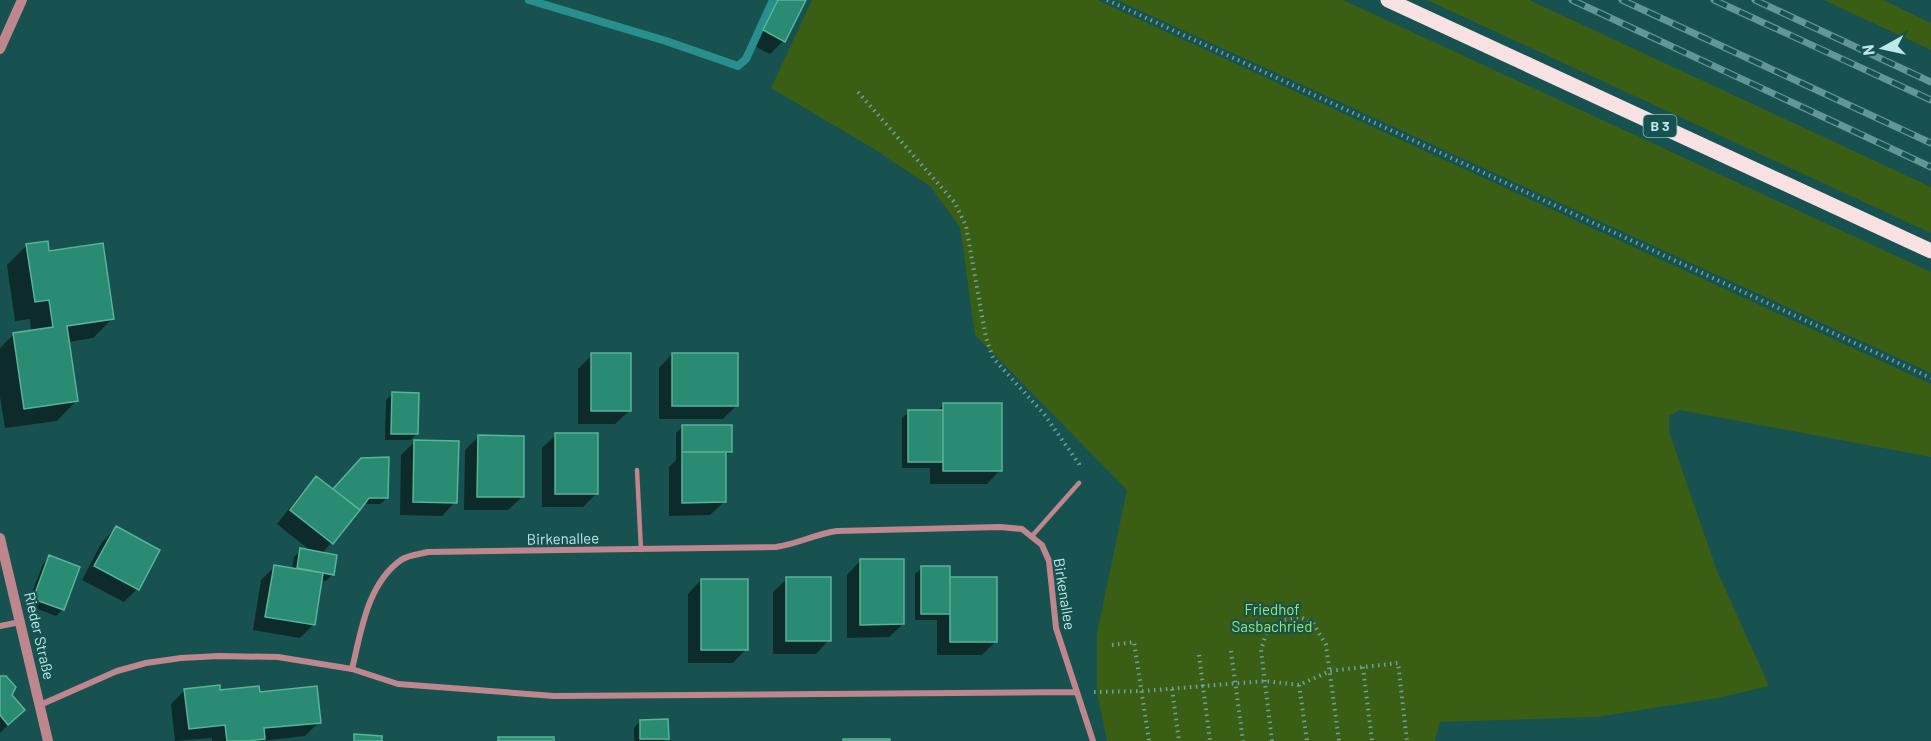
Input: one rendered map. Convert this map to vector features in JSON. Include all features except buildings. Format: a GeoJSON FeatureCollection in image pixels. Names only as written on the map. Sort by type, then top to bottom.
{"type":"FeatureCollection","features":[{"type":"Feature","properties":{"kind":"main road","name":"B 3"},"geometry":{"type":"LineString","coordinates":[[1388,0],[1931,251]]}},
{"type":"Feature","properties":{"kind":"street"},"geometry":{"type":"LineString","coordinates":[[0,50],[22,0]]}},
{"type":"Feature","properties":{"kind":"street","name":"Birkenallee"},"geometry":{"type":"LineString","coordinates":[[352,669],[366,611],[385,576],[403,559],[428,552],[776,547],[792,544],[818,534],[837,531],[1000,527],[1022,529],[1042,545],[1048,561],[1056,628],[1093,741]]}},
{"type":"Feature","properties":{"kind":"street","name":"Rieder Straße"},"geometry":{"type":"LineString","coordinates":[[0,538],[48,741]]}},
{"type":"Feature","properties":{"kind":"street"},"geometry":{"type":"LineString","coordinates":[[0,626],[21,622]]}},
{"type":"Feature","properties":{"kind":"street"},"geometry":{"type":"LineString","coordinates":[[40,705],[117,671],[146,663],[219,656],[278,657],[352,669],[398,684],[554,696],[1076,692]]}},
{"type":"Feature","properties":{"kind":"lane"},"geometry":{"type":"LineString","coordinates":[[637,470],[641,550]]}},
{"type":"Feature","properties":{"kind":"lane"},"geometry":{"type":"LineString","coordinates":[[1032,536],[1079,483]]}},
{"type":"Feature","properties":{"kind":"path"},"geometry":{"type":"LineString","coordinates":[[1107,0],[1931,378]]}},
{"type":"Feature","properties":{"kind":"path"},"geometry":{"type":"LineString","coordinates":[[858,92],[955,203],[966,226],[986,338],[993,358],[1044,414],[1079,464],[1079,483]]}},
{"type":"Feature","properties":{"kind":"path"},"geometry":{"type":"LineString","coordinates":[[1272,741],[1261,650],[1266,634],[1284,620],[1300,617],[1313,623],[1326,645],[1339,741]]}},
{"type":"Feature","properties":{"kind":"path"},"geometry":{"type":"LineString","coordinates":[[1112,645],[1134,642],[1149,741]]}},
{"type":"Feature","properties":{"kind":"path"},"geometry":{"type":"LineString","coordinates":[[1231,651],[1243,741]]}},
{"type":"Feature","properties":{"kind":"path"},"geometry":{"type":"LineString","coordinates":[[1199,655],[1210,741]]}},
{"type":"Feature","properties":{"kind":"path"},"geometry":{"type":"LineString","coordinates":[[1076,692],[1143,691],[1265,681],[1299,685],[1330,671],[1398,663],[1407,741]]}},
{"type":"Feature","properties":{"kind":"path"},"geometry":{"type":"LineString","coordinates":[[1363,667],[1372,741]]}},
{"type":"Feature","properties":{"kind":"path"},"geometry":{"type":"LineString","coordinates":[[1299,685],[1307,741]]}},
{"type":"Feature","properties":{"kind":"path"},"geometry":{"type":"LineString","coordinates":[[1172,689],[1179,741]]}},
{"type":"Feature","properties":{"kind":"green space","name":"Friedhof Sasbachried"},"geometry":{"type":"Polygon","coordinates":[[[812,0],[1097,0],[1931,384],[1931,457],[1680,410],[1669,416],[1669,432],[1717,571],[1769,686],[1717,698],[1596,717],[1440,722],[1435,741],[1107,741],[1097,692],[1097,633],[1127,490],[975,335],[960,227],[930,186],[874,149],[771,88],[812,0]]]}},
{"type":"Feature","properties":{"kind":"green space"},"geometry":{"type":"Polygon","coordinates":[[[1117,0],[1343,0],[1931,272],[1931,373],[1117,0]]]}},
{"type":"Feature","properties":{"kind":"green space"},"geometry":{"type":"Polygon","coordinates":[[[1427,0],[1529,0],[1931,187],[1931,233],[1427,0]]]}},
{"type":"Feature","properties":{"kind":"green space"},"geometry":{"type":"Polygon","coordinates":[[[1824,0],[1883,0],[1931,23],[1931,50],[1824,0]]]}},
{"type":"Feature","properties":{"kind":"waterway"},"geometry":{"type":"LineString","coordinates":[[529,0],[666,41],[738,66],[746,59],[773,0]]}},
{"type":"Feature","properties":{"kind":"railway"},"geometry":{"type":"LineString","coordinates":[[1572,0],[1931,167]]}},
{"type":"Feature","properties":{"kind":"railway"},"geometry":{"type":"LineString","coordinates":[[1622,0],[1931,143]]}},
{"type":"Feature","properties":{"kind":"railway"},"geometry":{"type":"LineString","coordinates":[[1714,0],[1931,100]]}},
{"type":"Feature","properties":{"kind":"railway"},"geometry":{"type":"LineString","coordinates":[[1755,0],[1931,82]]}}]}
